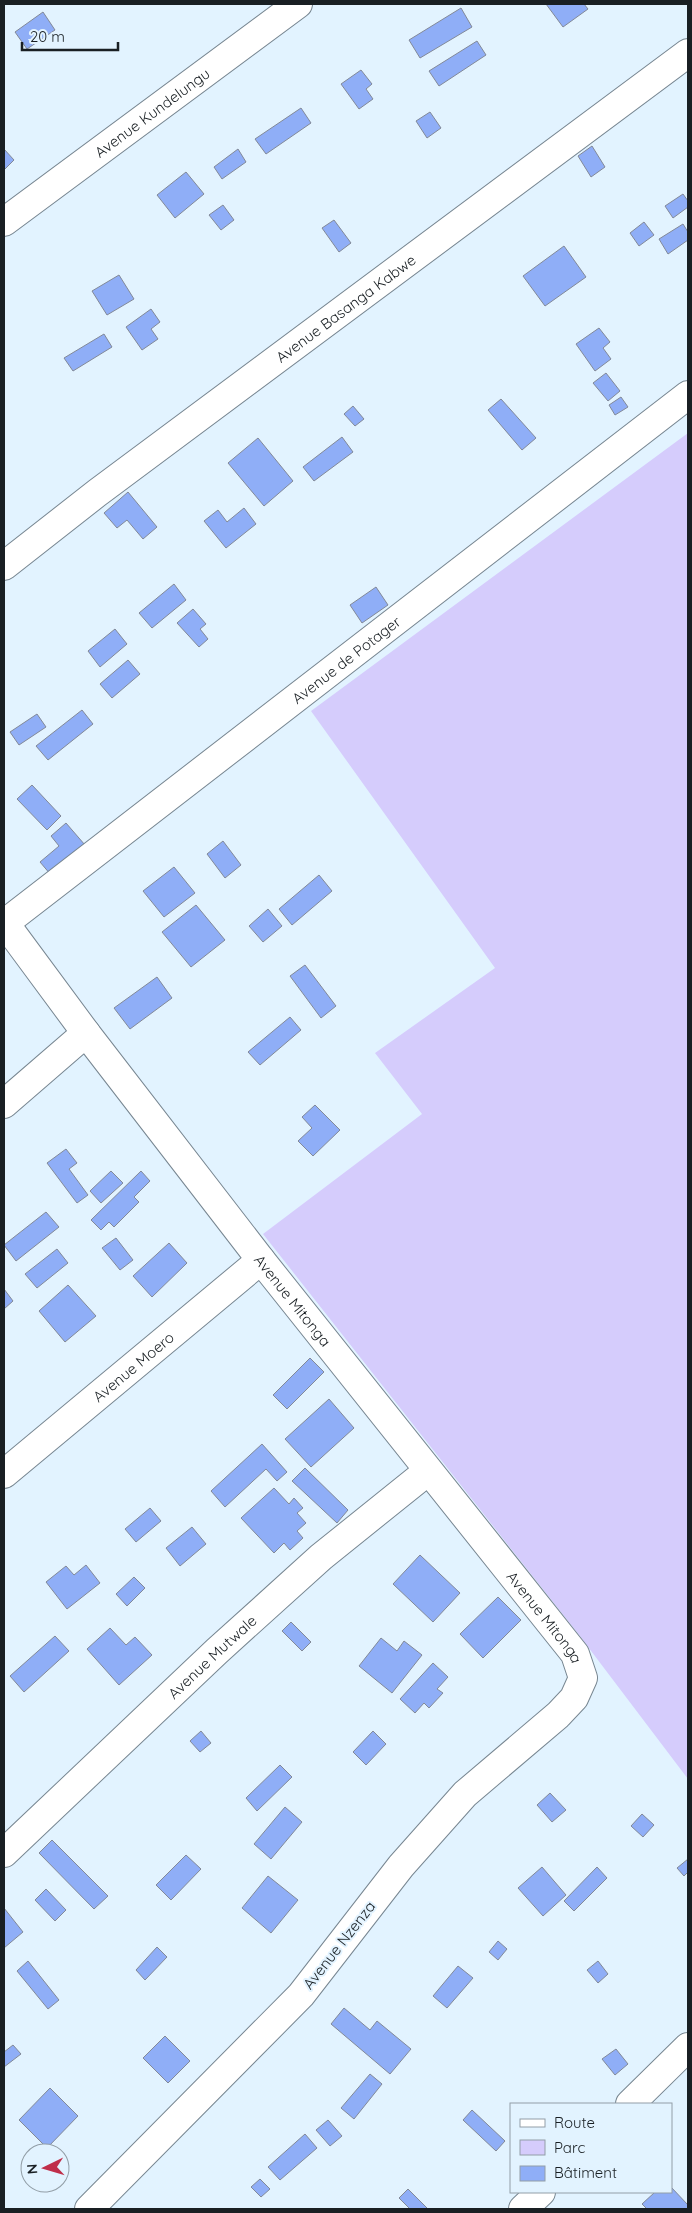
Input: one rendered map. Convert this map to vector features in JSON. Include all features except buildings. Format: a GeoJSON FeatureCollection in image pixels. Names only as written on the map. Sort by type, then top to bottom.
{"type":"FeatureCollection","features":[{"type":"Feature","properties":{"kind":"street","name":"Avenue Kundelungu"},"geometry":{"type":"LineString","coordinates":[[4,222],[298,4]]}},
{"type":"Feature","properties":{"kind":"street","name":"Avenue Basanga Kabwe"},"geometry":{"type":"LineString","coordinates":[[4,566],[97,494],[688,53]]}},
{"type":"Feature","properties":{"kind":"street","name":"Avenue de Potager"},"geometry":{"type":"LineString","coordinates":[[4,922],[688,395]]}},
{"type":"Feature","properties":{"kind":"street","name":"Avenue Mitonga"},"geometry":{"type":"LineString","coordinates":[[4,922],[86,1033],[261,1260],[574,1654],[583,1678]]}},
{"type":"Feature","properties":{"kind":"street"},"geometry":{"type":"LineString","coordinates":[[4,1104],[86,1033]]}},
{"type":"Feature","properties":{"kind":"street","name":"Avenue Moero"},"geometry":{"type":"LineString","coordinates":[[4,1474],[261,1260]]}},
{"type":"Feature","properties":{"kind":"street","name":"Avenue Mutwale"},"geometry":{"type":"LineString","coordinates":[[4,1852],[217,1651],[321,1558],[428,1471]]}},
{"type":"Feature","properties":{"kind":"street","name":"Avenue Nzenza"},"geometry":{"type":"LineString","coordinates":[[89,2209],[300,1995],[401,1866],[465,1794],[558,1715],[574,1698],[583,1678]]}},
{"type":"Feature","properties":{"kind":"street"},"geometry":{"type":"LineString","coordinates":[[631,2103],[688,2047]]}},
{"type":"Feature","properties":{"kind":"street"},"geometry":{"type":"LineString","coordinates":[[523,2209],[540,2193]]}},
{"type":"Feature","properties":{"kind":"green space"},"geometry":{"type":"Polygon","coordinates":[[[688,433],[688,1779],[579,1635],[263,1234],[422,1114],[375,1053],[495,968],[311,711],[688,433]]]}}]}
